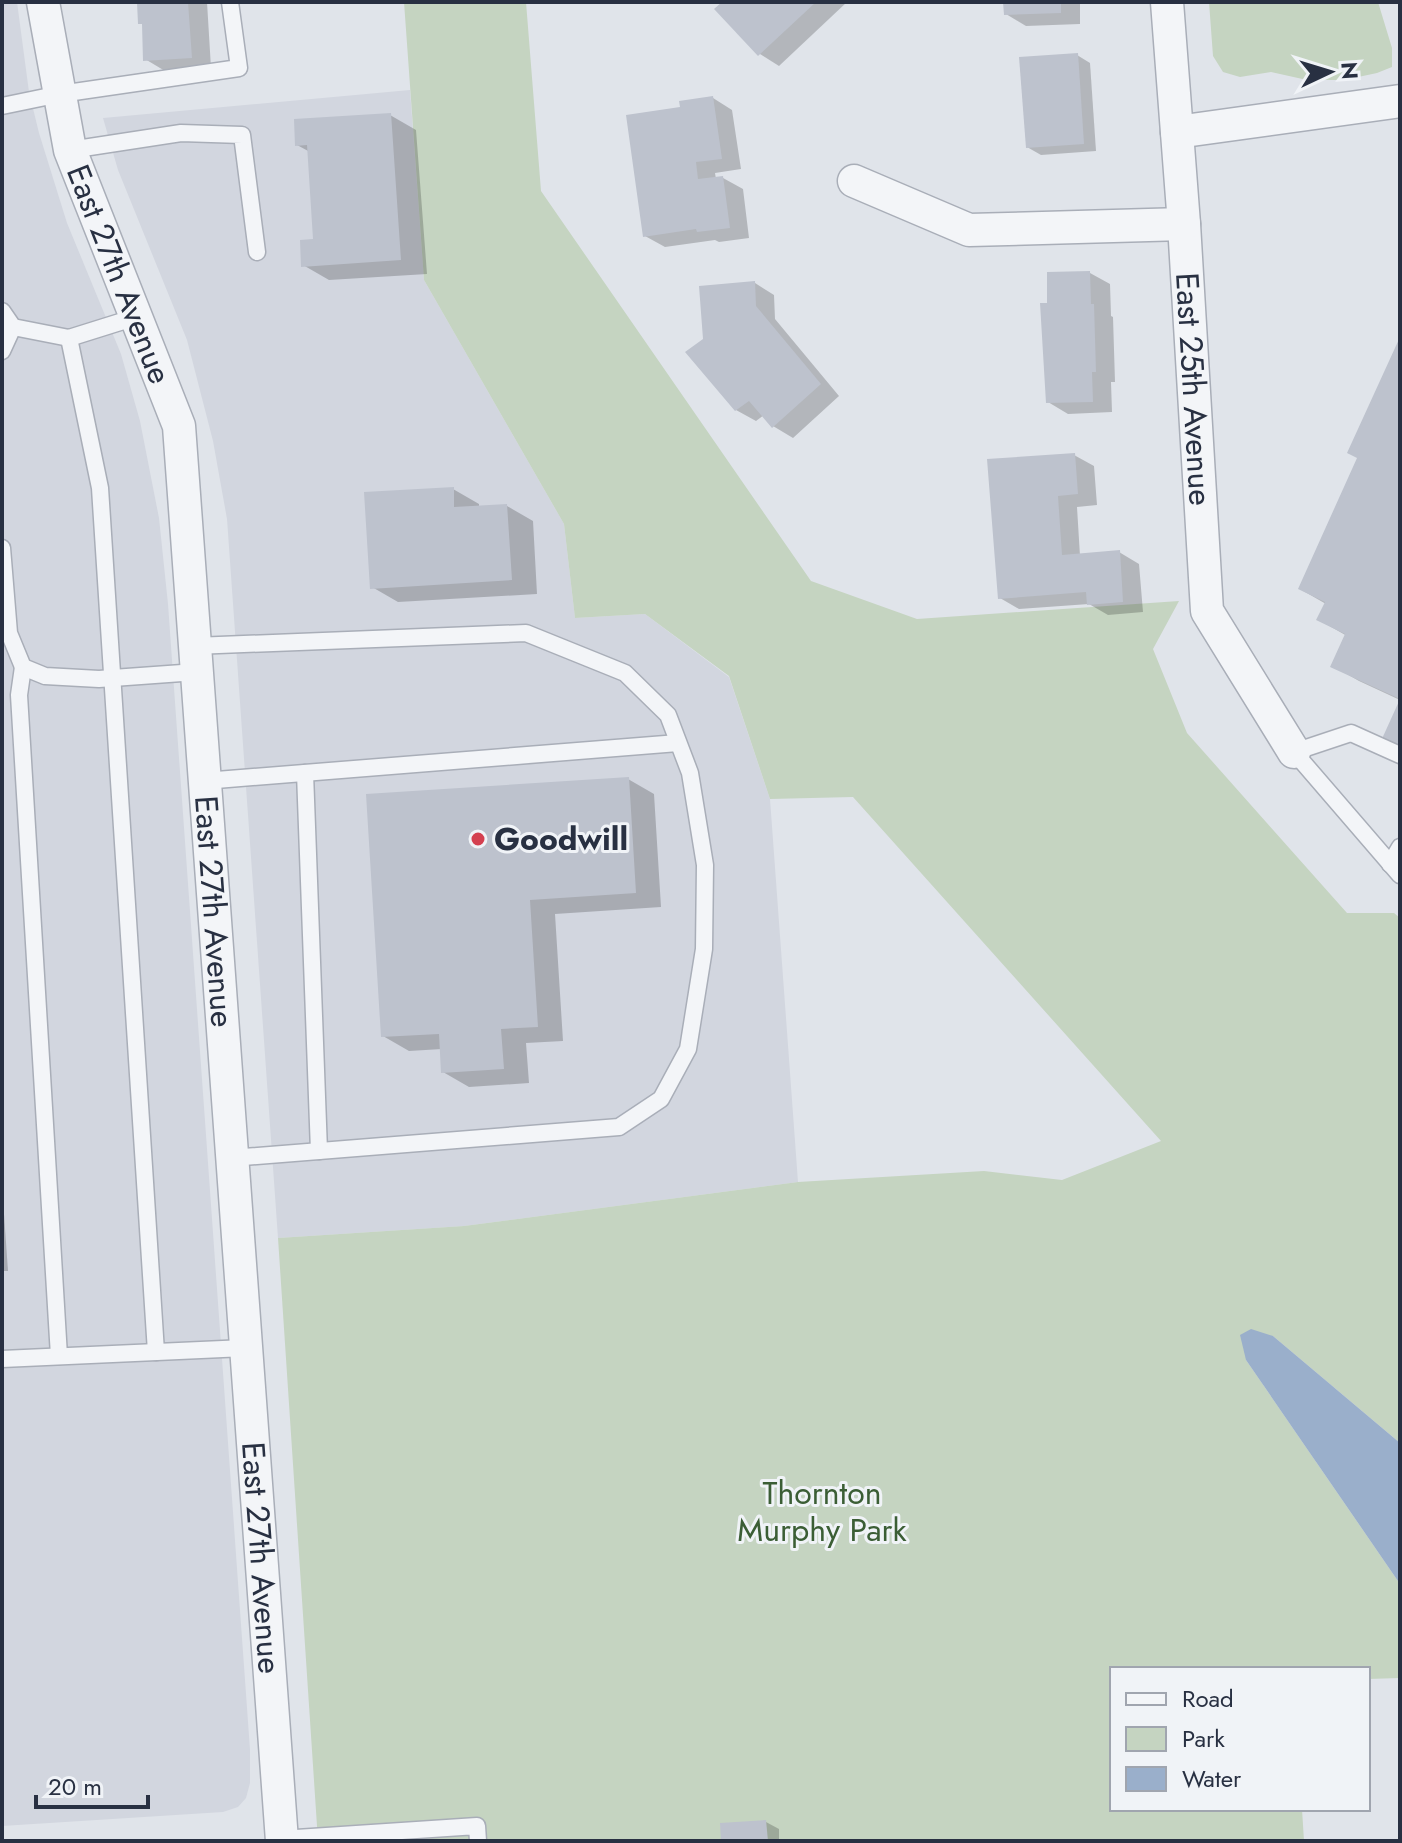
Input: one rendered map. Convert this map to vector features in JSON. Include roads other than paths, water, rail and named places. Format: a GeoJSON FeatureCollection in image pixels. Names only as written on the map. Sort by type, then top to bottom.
{"type":"FeatureCollection","features":[{"type":"Feature","properties":{"kind":"street","name":"East 27th Avenue"},"geometry":{"type":"LineString","coordinates":[[43,2],[70,150],[179,426],[245,1348],[274,1840]]}},
{"type":"Feature","properties":{"kind":"street","name":"East 25th Avenue"},"geometry":{"type":"LineString","coordinates":[[1167,2],[1184,224],[1207,611],[1294,752]]}},
{"type":"Feature","properties":{"kind":"street"},"geometry":{"type":"LineString","coordinates":[[1177,132],[1400,101]]}},
{"type":"Feature","properties":{"kind":"street"},"geometry":{"type":"LineString","coordinates":[[854,181],[969,230],[1184,224]]}},
{"type":"Feature","properties":{"kind":"lane"},"geometry":{"type":"LineString","coordinates":[[2,106],[60,94],[239,68],[230,2]]}},
{"type":"Feature","properties":{"kind":"lane"},"geometry":{"type":"LineString","coordinates":[[70,150],[181,133],[242,135],[257,252]]}},
{"type":"Feature","properties":{"kind":"lane"},"geometry":{"type":"LineString","coordinates":[[2,311],[13,327],[69,338],[136,317]]}},
{"type":"Feature","properties":{"kind":"lane"},"geometry":{"type":"LineString","coordinates":[[3,348],[13,327]]}},
{"type":"Feature","properties":{"kind":"lane"},"geometry":{"type":"LineString","coordinates":[[69,338],[100,488],[156,1352]]}},
{"type":"Feature","properties":{"kind":"lane"},"geometry":{"type":"LineString","coordinates":[[2,548],[5,633],[23,667],[19,695],[59,1356]]}},
{"type":"Feature","properties":{"kind":"lane"},"geometry":{"type":"LineString","coordinates":[[23,667],[45,676],[111,678],[195,659],[526,633],[625,673],[668,715],[690,773],[705,865],[704,949],[688,1049],[661,1099],[619,1127],[231,1158]]}},
{"type":"Feature","properties":{"kind":"lane"},"geometry":{"type":"LineString","coordinates":[[1395,869],[1294,752],[1351,733],[1400,755]]}},
{"type":"Feature","properties":{"kind":"lane"},"geometry":{"type":"LineString","coordinates":[[204,781],[678,743]]}},
{"type":"Feature","properties":{"kind":"lane"},"geometry":{"type":"LineString","coordinates":[[305,773],[319,1151]]}},
{"type":"Feature","properties":{"kind":"lane"},"geometry":{"type":"LineString","coordinates":[[1395,869],[1400,847]]}},
{"type":"Feature","properties":{"kind":"lane"},"geometry":{"type":"LineString","coordinates":[[2,1359],[245,1348]]}},
{"type":"Feature","properties":{"kind":"lane"},"geometry":{"type":"LineString","coordinates":[[274,1840],[477,1826],[478,1841]]}},
{"type":"Feature","properties":{"kind":"water"},"geometry":{"type":"Polygon","coordinates":[[[1251,1329],[1273,1336],[1400,1443],[1400,1584],[1246,1360],[1240,1335],[1251,1329]]]}},
{"type":"Feature","properties":{"kind":"place","name":"Goodwill"},"geometry":{"type":"Point","coordinates":[478,839]}},
{"type":"Feature","properties":{"kind":"park label","name":"Thornton Murphy Park"},"geometry":{"type":"Point","coordinates":[822,1512]}}]}
